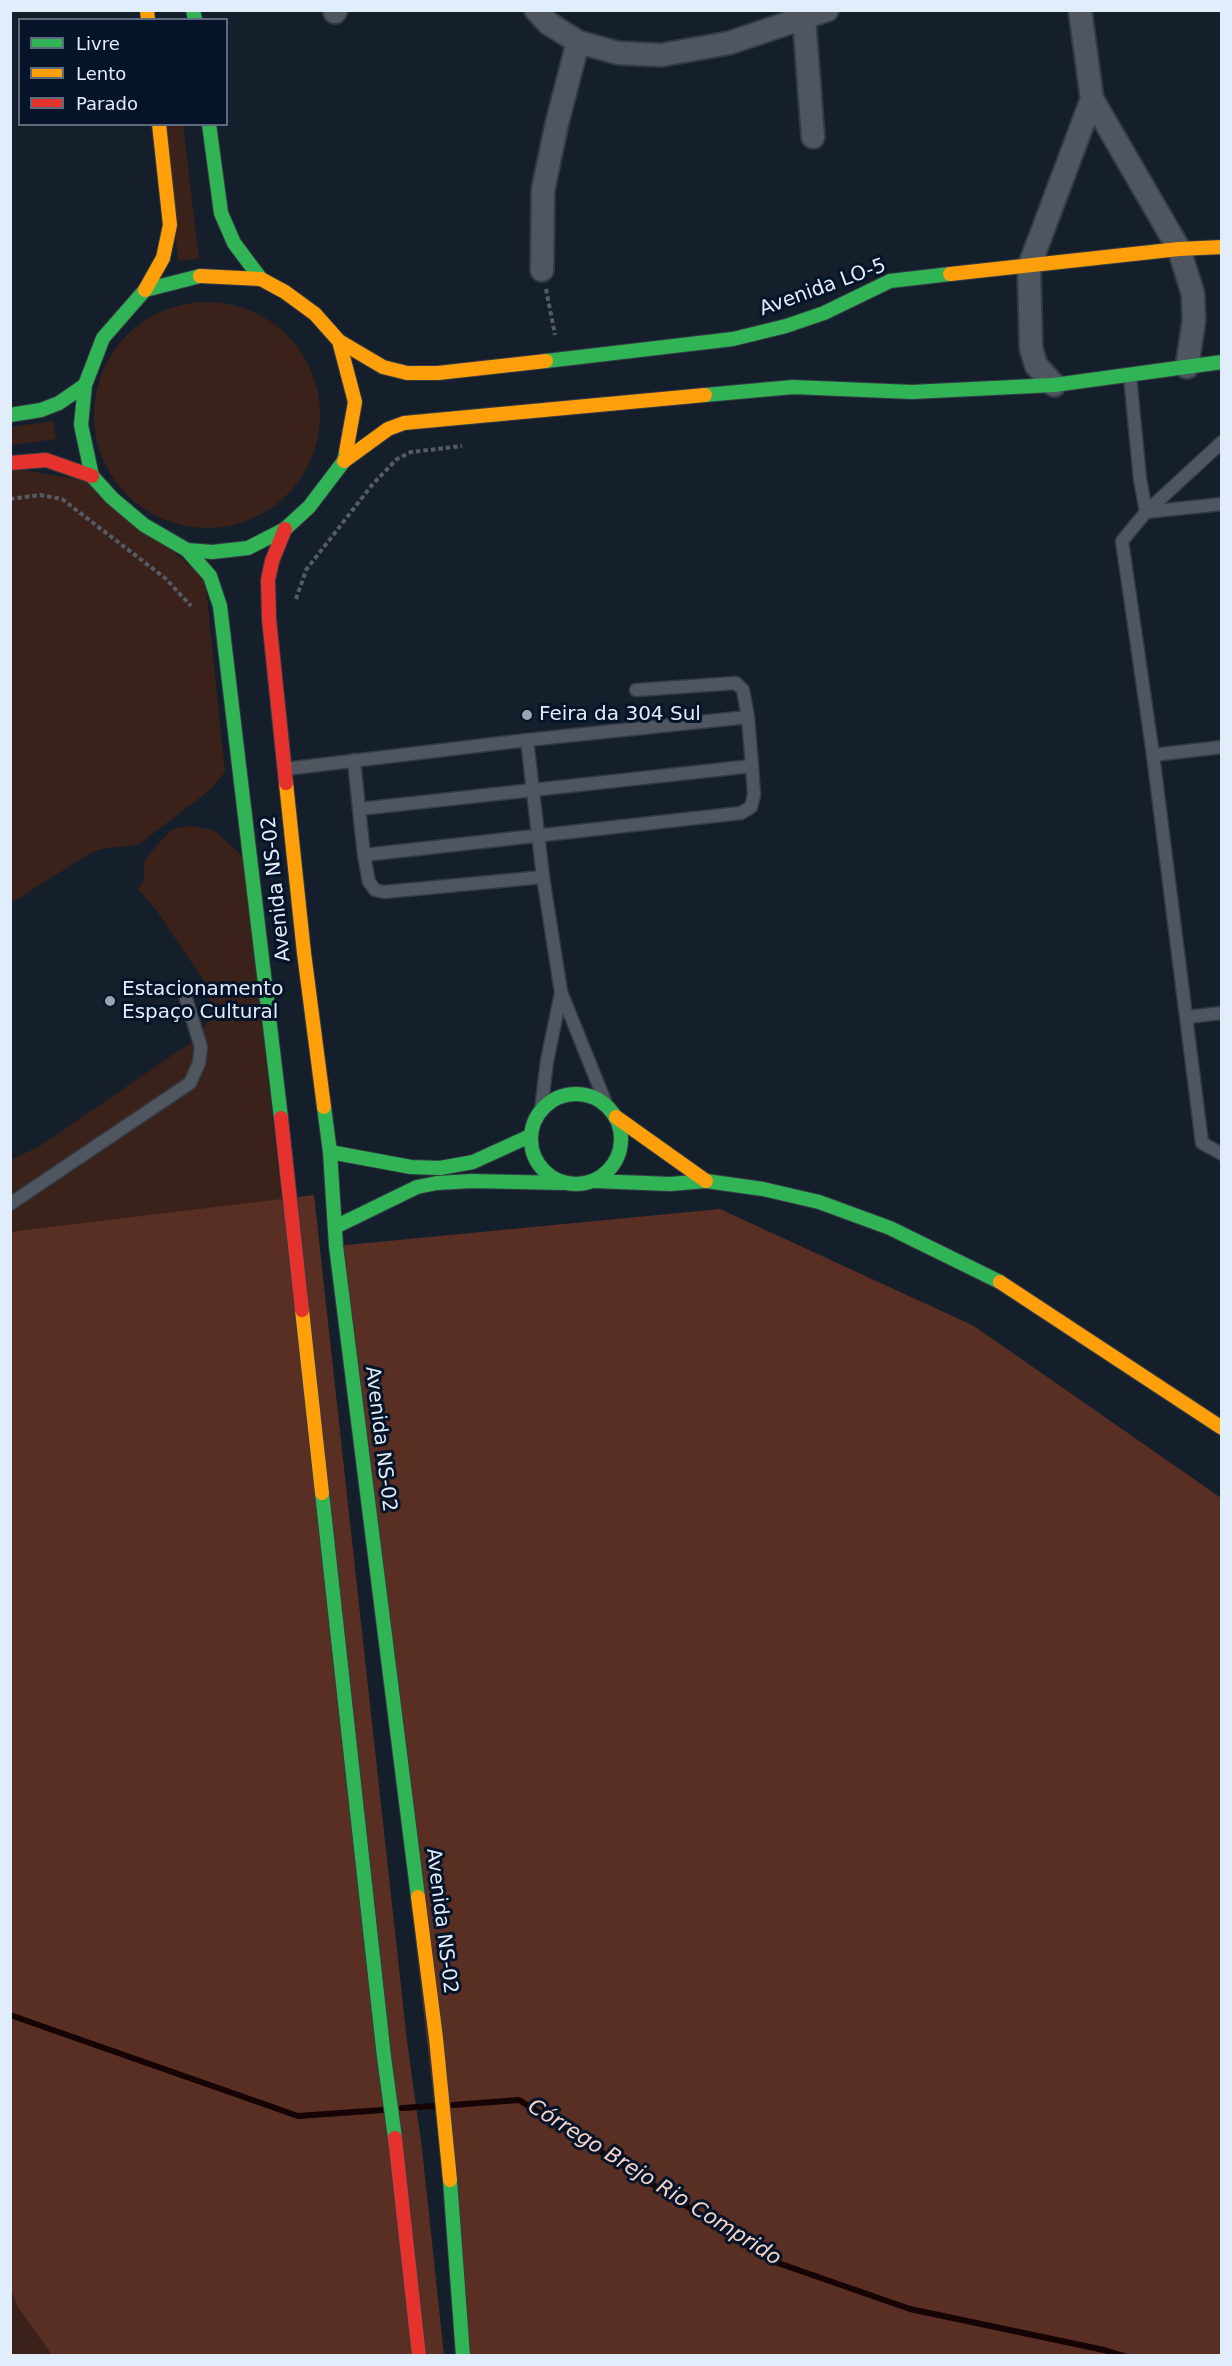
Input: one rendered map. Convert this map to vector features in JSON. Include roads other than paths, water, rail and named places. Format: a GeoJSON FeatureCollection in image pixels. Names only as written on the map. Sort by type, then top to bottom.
{"type":"FeatureCollection","features":[{"type":"Feature","properties":{"kind":"street"},"geometry":{"type":"LineString","coordinates":[[536,10],[548,23],[578,42],[618,53],[661,55],[729,44],[827,10]]}},
{"type":"Feature","properties":{"kind":"street"},"geometry":{"type":"LineString","coordinates":[[1080,10],[1092,99],[1179,249],[1193,294],[1194,320],[1187,367]]}},
{"type":"Feature","properties":{"kind":"street"},"geometry":{"type":"LineString","coordinates":[[804,18],[813,137]]}},
{"type":"Feature","properties":{"kind":"street"},"geometry":{"type":"LineString","coordinates":[[542,270],[543,190],[578,42]]}},
{"type":"Feature","properties":{"kind":"street"},"geometry":{"type":"LineString","coordinates":[[1054,385],[1036,365],[1030,348],[1029,267],[1092,99]]}},
{"type":"Feature","properties":{"kind":"street"},"geometry":{"type":"LineString","coordinates":[[92,476],[81,426],[85,385],[103,338],[145,290],[163,258],[170,225],[159,126]]}},
{"type":"Feature","properties":{"kind":"street"},"geometry":{"type":"LineString","coordinates":[[209,126],[221,213],[234,243],[261,279]]}},
{"type":"Feature","properties":{"kind":"street","name":"Avenida LO-5"},"geometry":{"type":"LineString","coordinates":[[261,279],[285,292],[315,315],[339,340],[383,368],[407,373],[438,373],[733,339],[786,326],[824,313],[890,281],[1179,249],[1221,247]]}},
{"type":"Feature","properties":{"kind":"street"},"geometry":{"type":"LineString","coordinates":[[145,290],[200,276],[261,279]]}},
{"type":"Feature","properties":{"kind":"street"},"geometry":{"type":"LineString","coordinates":[[339,340],[355,402],[344,461]]}},
{"type":"Feature","properties":{"kind":"street"},"geometry":{"type":"LineString","coordinates":[[10,463],[46,460],[92,476],[112,498],[144,525],[187,550],[212,552],[248,548],[285,529],[309,507],[344,461],[388,429],[404,423],[794,387],[912,392],[1054,385],[1221,362]]}},
{"type":"Feature","properties":{"kind":"street"},"geometry":{"type":"LineString","coordinates":[[10,415],[41,410],[59,403],[85,385]]}},
{"type":"Feature","properties":{"kind":"street","name":"Avenida NS-02"},"geometry":{"type":"LineString","coordinates":[[285,529],[272,561],[268,580],[269,619],[303,953],[330,1152],[335,1227],[436,2038],[449,2163],[463,2355]]}},
{"type":"Feature","properties":{"kind":"street","name":"Avenida NS-02"},"geometry":{"type":"LineString","coordinates":[[187,550],[210,576],[220,606],[265,979],[419,2355]]}},
{"type":"Feature","properties":{"kind":"street"},"geometry":{"type":"LineString","coordinates":[[562,1183],[542,1170],[535,1160],[530,1136],[541,1110],[552,1100],[566,1095],[580,1094],[594,1098],[607,1106],[616,1117],[705,1181]]}},
{"type":"Feature","properties":{"kind":"street"},"geometry":{"type":"LineString","coordinates":[[594,1181],[610,1170],[619,1153],[621,1135],[616,1117]]}},
{"type":"Feature","properties":{"kind":"street"},"geometry":{"type":"LineString","coordinates":[[330,1152],[411,1167],[440,1168],[473,1162],[530,1136]]}},
{"type":"Feature","properties":{"kind":"street"},"geometry":{"type":"LineString","coordinates":[[335,1227],[393,1197],[427,1185],[472,1181],[579,1184],[594,1181],[670,1184],[705,1181],[763,1189],[819,1202],[900,1233],[991,1276],[1221,1428]]}},
{"type":"Feature","properties":{"kind":"lane"},"geometry":{"type":"LineString","coordinates":[[1130,375],[1140,479],[1146,512]]}},
{"type":"Feature","properties":{"kind":"lane"},"geometry":{"type":"LineString","coordinates":[[1221,442],[1146,512],[1122,541],[1153,755],[1202,1143],[1221,1154]]}},
{"type":"Feature","properties":{"kind":"lane"},"geometry":{"type":"LineString","coordinates":[[1146,512],[1221,504]]}},
{"type":"Feature","properties":{"kind":"lane"},"geometry":{"type":"LineString","coordinates":[[364,855],[741,813],[751,807],[754,795],[748,717],[743,690],[736,683],[636,690]]}},
{"type":"Feature","properties":{"kind":"lane"},"geometry":{"type":"LineString","coordinates":[[284,769],[748,717]]}},
{"type":"Feature","properties":{"kind":"lane"},"geometry":{"type":"LineString","coordinates":[[528,740],[543,878],[561,992],[607,1106]]}},
{"type":"Feature","properties":{"kind":"lane"},"geometry":{"type":"LineString","coordinates":[[1153,755],[1221,747]]}},
{"type":"Feature","properties":{"kind":"lane"},"geometry":{"type":"LineString","coordinates":[[354,760],[364,855],[369,882],[375,890],[384,892],[543,878]]}},
{"type":"Feature","properties":{"kind":"lane"},"geometry":{"type":"LineString","coordinates":[[359,809],[752,766]]}},
{"type":"Feature","properties":{"kind":"lane"},"geometry":{"type":"LineString","coordinates":[[10,1204],[190,1083],[199,1063],[201,1047],[183,989]]}},
{"type":"Feature","properties":{"kind":"lane"},"geometry":{"type":"LineString","coordinates":[[541,1110],[547,1061],[561,992]]}},
{"type":"Feature","properties":{"kind":"lane"},"geometry":{"type":"LineString","coordinates":[[1187,1017],[1221,1013]]}},
{"type":"Feature","properties":{"kind":"waterway","name":"Córrego Brejo Rio Comprido"},"geometry":{"type":"LineString","coordinates":[[10,2015],[298,2116],[383,2110]]}},
{"type":"Feature","properties":{"kind":"waterway","name":"Córrego Brejo Rio Comprido"},"geometry":{"type":"LineString","coordinates":[[453,2105],[519,2100],[775,2262],[910,2309],[1124,2356]]}},
{"type":"Feature","properties":{"kind":"waterway","name":"Córrego Brejo Rio Comprido"},"geometry":{"type":"LineString","coordinates":[[402,2108],[434,2106]]}},
{"type":"Feature","properties":{"kind":"place","name":"Feira da 304 Sul"},"geometry":{"type":"Point","coordinates":[527,715]}},
{"type":"Feature","properties":{"kind":"place","name":"Estacionamento Espaço Cultural"},"geometry":{"type":"Point","coordinates":[110,1001]}}]}
